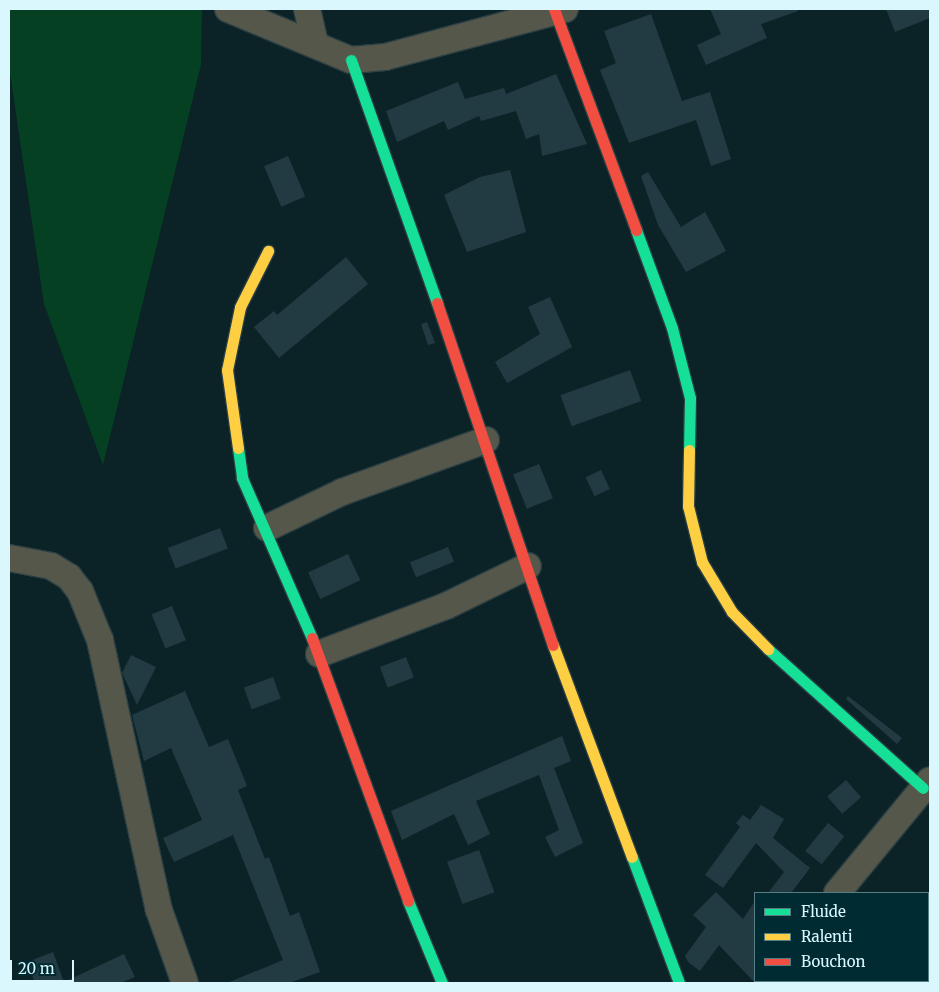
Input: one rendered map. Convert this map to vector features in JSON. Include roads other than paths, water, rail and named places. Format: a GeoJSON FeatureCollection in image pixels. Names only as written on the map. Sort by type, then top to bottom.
{"type":"FeatureCollection","features":[{"type":"Feature","properties":{"kind":"street"},"geometry":{"type":"LineString","coordinates":[[228,9],[315,43],[351,60],[385,57],[558,10],[672,328],[690,398],[688,506],[702,562],[732,612],[781,662],[927,784],[838,892]]}},
{"type":"Feature","properties":{"kind":"street"},"geometry":{"type":"LineString","coordinates":[[307,9],[315,43]]}},
{"type":"Feature","properties":{"kind":"street"},"geometry":{"type":"LineString","coordinates":[[351,60],[486,440],[528,566],[679,983]]}},
{"type":"Feature","properties":{"kind":"street"},"geometry":{"type":"LineString","coordinates":[[268,251],[240,307],[227,370],[242,478],[267,528],[319,654],[390,858],[442,983]]}},
{"type":"Feature","properties":{"kind":"street"},"geometry":{"type":"LineString","coordinates":[[267,528],[342,492],[486,440]]}},
{"type":"Feature","properties":{"kind":"street"},"geometry":{"type":"LineString","coordinates":[[9,558],[51,566],[80,591],[100,640],[159,910],[185,983]]}},
{"type":"Feature","properties":{"kind":"street"},"geometry":{"type":"LineString","coordinates":[[319,654],[446,606],[528,566]]}}]}
